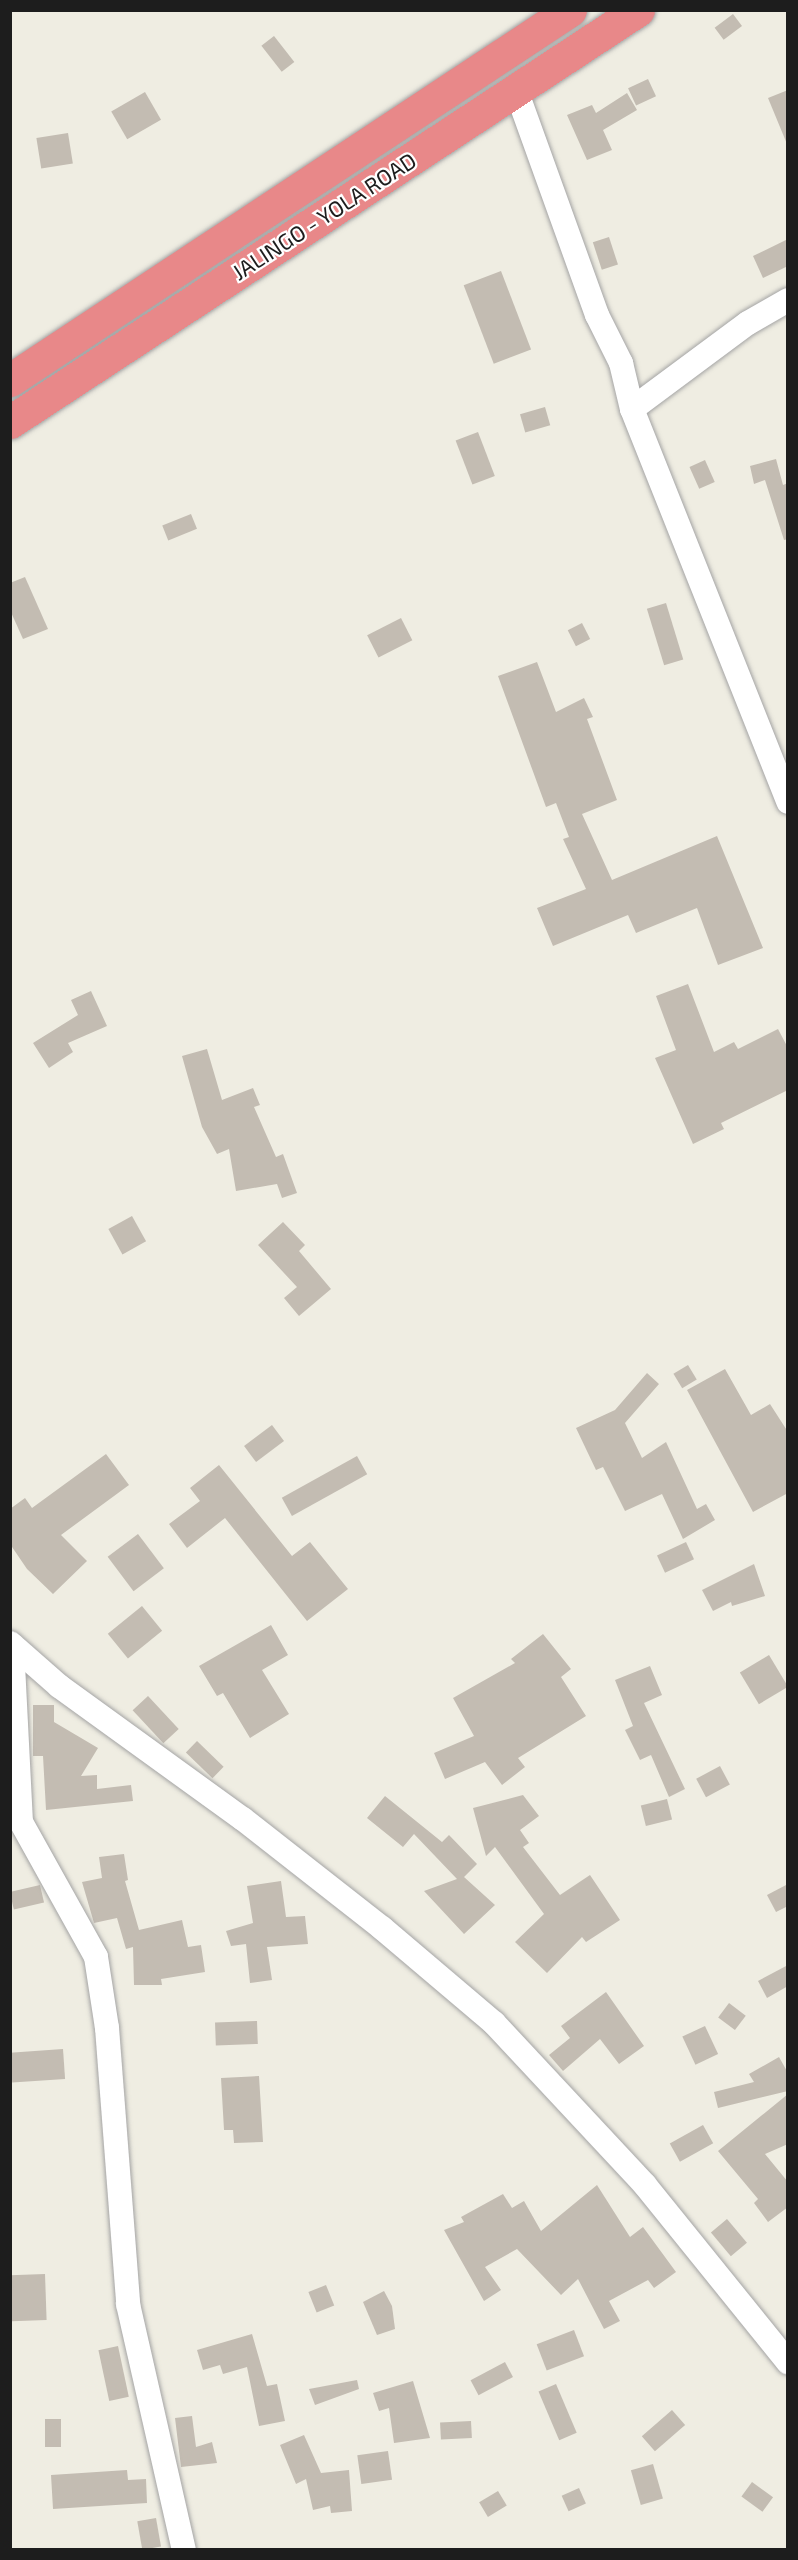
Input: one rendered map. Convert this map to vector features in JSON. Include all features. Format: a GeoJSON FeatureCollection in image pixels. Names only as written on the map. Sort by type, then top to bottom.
{"type":"FeatureCollection","features":[{"type":"Feature","properties":{"kind":"highway"},"geometry":{"type":"LineString","coordinates":[[10,380],[570,10]]}},
{"type":"Feature","properties":{"kind":"highway","name":"JALINGO - YOLA ROAD"},"geometry":{"type":"LineString","coordinates":[[10,422],[638,10]]}},
{"type":"Feature","properties":{"kind":"street"},"geometry":{"type":"LineString","coordinates":[[516,90],[597,315],[621,363],[632,409],[788,802]]}},
{"type":"Feature","properties":{"kind":"street"},"geometry":{"type":"LineString","coordinates":[[632,409],[748,323],[788,300]]}},
{"type":"Feature","properties":{"kind":"street"},"geometry":{"type":"LineString","coordinates":[[11,1644],[59,1686],[243,1819],[382,1928],[494,2023],[645,2185],[788,2362]]}},
{"type":"Feature","properties":{"kind":"street"},"geometry":{"type":"LineString","coordinates":[[11,1644],[21,1822],[96,1957],[107,2028],[128,2304],[184,2550]]}},
{"type":"Feature","properties":{"kind":"building"},"geometry":{"type":"Polygon","coordinates":[[[733,14],[742,26],[724,40],[715,28],[733,14]]]}},
{"type":"Feature","properties":{"kind":"building"},"geometry":{"type":"Polygon","coordinates":[[[274,36],[294,62],[282,72],[261,46],[274,36]]]}},
{"type":"Feature","properties":{"kind":"building"},"geometry":{"type":"Polygon","coordinates":[[[648,79],[656,96],[636,106],[628,88],[648,79]]]}},
{"type":"Feature","properties":{"kind":"building"},"geometry":{"type":"Polygon","coordinates":[[[788,90],[788,144],[787,144],[768,98],[788,90]]]}},
{"type":"Feature","properties":{"kind":"building"},"geometry":{"type":"Polygon","coordinates":[[[145,92],[161,120],[127,139],[111,112],[145,92]]]}},
{"type":"Feature","properties":{"kind":"building"},"geometry":{"type":"Polygon","coordinates":[[[627,93],[637,110],[603,130],[612,150],[587,160],[567,115],[592,105],[596,113],[627,93]]]}},
{"type":"Feature","properties":{"kind":"building"},"geometry":{"type":"Polygon","coordinates":[[[68,133],[73,164],[41,169],[36,138],[68,133]]]}},
{"type":"Feature","properties":{"kind":"building"},"geometry":{"type":"Polygon","coordinates":[[[609,237],[618,265],[602,270],[593,242],[609,237]]]}},
{"type":"Feature","properties":{"kind":"building"},"geometry":{"type":"Polygon","coordinates":[[[788,239],[788,266],[763,278],[753,256],[788,239]]]}},
{"type":"Feature","properties":{"kind":"building"},"geometry":{"type":"Polygon","coordinates":[[[501,271],[531,349],[494,364],[464,285],[501,271]]]}},
{"type":"Feature","properties":{"kind":"building"},"geometry":{"type":"Polygon","coordinates":[[[545,407],[550,425],[525,432],[520,414],[545,407]]]}},
{"type":"Feature","properties":{"kind":"building"},"geometry":{"type":"Polygon","coordinates":[[[478,432],[495,476],[472,484],[456,441],[478,432]]]}},
{"type":"Feature","properties":{"kind":"building"},"geometry":{"type":"Polygon","coordinates":[[[776,459],[783,485],[788,483],[788,539],[784,540],[765,480],[754,484],[750,466],[776,459]]]}},
{"type":"Feature","properties":{"kind":"building"},"geometry":{"type":"Polygon","coordinates":[[[705,460],[715,482],[699,489],[689,467],[705,460]]]}},
{"type":"Feature","properties":{"kind":"building"},"geometry":{"type":"Polygon","coordinates":[[[191,514],[197,529],[168,540],[162,526],[191,514]]]}},
{"type":"Feature","properties":{"kind":"building"},"geometry":{"type":"Polygon","coordinates":[[[25,577],[48,629],[23,639],[10,610],[10,583],[25,577]]]}},
{"type":"Feature","properties":{"kind":"building"},"geometry":{"type":"Polygon","coordinates":[[[666,603],[683,659],[664,665],[647,609],[666,603]]]}},
{"type":"Feature","properties":{"kind":"building"},"geometry":{"type":"Polygon","coordinates":[[[401,618],[412,640],[378,658],[367,635],[401,618]]]}},
{"type":"Feature","properties":{"kind":"building"},"geometry":{"type":"Polygon","coordinates":[[[582,623],[590,639],[576,646],[568,630],[582,623]]]}},
{"type":"Feature","properties":{"kind":"building"},"geometry":{"type":"Polygon","coordinates":[[[537,662],[556,712],[584,698],[593,717],[587,719],[617,800],[582,814],[612,880],[717,836],[763,948],[718,965],[697,908],[636,933],[628,915],[553,946],[537,908],[586,889],[563,839],[569,837],[556,803],[546,807],[498,676],[537,662]]]}},
{"type":"Feature","properties":{"kind":"building"},"geometry":{"type":"Polygon","coordinates":[[[688,984],[714,1052],[734,1042],[738,1049],[778,1029],[788,1048],[788,1090],[721,1123],[724,1129],[693,1144],[655,1058],[676,1050],[656,996],[688,984]]]}},
{"type":"Feature","properties":{"kind":"building"},"geometry":{"type":"Polygon","coordinates":[[[91,991],[107,1026],[68,1043],[73,1052],[49,1068],[33,1043],[78,1015],[71,1000],[91,991]]]}},
{"type":"Feature","properties":{"kind":"building"},"geometry":{"type":"Polygon","coordinates":[[[207,1049],[222,1100],[253,1088],[260,1105],[254,1107],[276,1157],[283,1154],[297,1193],[282,1198],[277,1184],[236,1191],[229,1149],[217,1154],[202,1127],[182,1056],[207,1049]]]}},
{"type":"Feature","properties":{"kind":"building"},"geometry":{"type":"Polygon","coordinates":[[[132,1216],[146,1241],[122,1254],[108,1229],[132,1216]]]}},
{"type":"Feature","properties":{"kind":"building"},"geometry":{"type":"Polygon","coordinates":[[[283,1222],[305,1245],[299,1251],[331,1289],[299,1316],[284,1298],[297,1287],[258,1245],[283,1222]]]}},
{"type":"Feature","properties":{"kind":"building"},"geometry":{"type":"Polygon","coordinates":[[[688,1365],[697,1380],[682,1388],[673,1374],[688,1365]]]}},
{"type":"Feature","properties":{"kind":"building"},"geometry":{"type":"Polygon","coordinates":[[[725,1369],[751,1415],[770,1404],[788,1432],[788,1493],[753,1512],[687,1390],[725,1369]]]}},
{"type":"Feature","properties":{"kind":"building"},"geometry":{"type":"Polygon","coordinates":[[[647,1373],[659,1384],[625,1423],[642,1458],[666,1442],[697,1509],[706,1504],[715,1520],[683,1539],[662,1494],[625,1511],[603,1467],[596,1470],[576,1428],[615,1410],[647,1373]]]}},
{"type":"Feature","properties":{"kind":"building"},"geometry":{"type":"Polygon","coordinates":[[[272,1425],[284,1441],[256,1462],[244,1446],[272,1425]]]}},
{"type":"Feature","properties":{"kind":"building"},"geometry":{"type":"Polygon","coordinates":[[[106,1454],[129,1485],[61,1535],[87,1561],[53,1594],[27,1569],[10,1544],[10,1509],[25,1498],[32,1508],[106,1454]]]}},
{"type":"Feature","properties":{"kind":"building"},"geometry":{"type":"Polygon","coordinates":[[[357,1456],[367,1474],[292,1516],[282,1498],[357,1456]]]}},
{"type":"Feature","properties":{"kind":"building"},"geometry":{"type":"Polygon","coordinates":[[[219,1465],[292,1556],[310,1542],[348,1589],[307,1621],[225,1518],[187,1548],[169,1524],[200,1501],[190,1488],[219,1465]]]}},
{"type":"Feature","properties":{"kind":"building"},"geometry":{"type":"Polygon","coordinates":[[[138,1534],[164,1568],[134,1591],[108,1557],[138,1534]]]}},
{"type":"Feature","properties":{"kind":"building"},"geometry":{"type":"Polygon","coordinates":[[[686,1542],[694,1559],[665,1573],[657,1556],[686,1542]]]}},
{"type":"Feature","properties":{"kind":"building"},"geometry":{"type":"Polygon","coordinates":[[[754,1564],[765,1596],[732,1606],[731,1602],[713,1611],[702,1590],[754,1564]]]}},
{"type":"Feature","properties":{"kind":"building"},"geometry":{"type":"Polygon","coordinates":[[[142,1606],[162,1631],[128,1659],[108,1634],[142,1606]]]}},
{"type":"Feature","properties":{"kind":"building"},"geometry":{"type":"Polygon","coordinates":[[[271,1625],[288,1655],[262,1670],[289,1714],[250,1738],[223,1693],[217,1696],[199,1666],[271,1625]]]}},
{"type":"Feature","properties":{"kind":"building"},"geometry":{"type":"Polygon","coordinates":[[[543,1634],[571,1669],[561,1677],[586,1716],[518,1758],[525,1767],[502,1785],[485,1762],[445,1779],[434,1753],[474,1736],[453,1698],[515,1663],[511,1659],[543,1634]]]}},
{"type":"Feature","properties":{"kind":"building"},"geometry":{"type":"Polygon","coordinates":[[[769,1655],[788,1687],[759,1704],[740,1673],[769,1655]]]}},
{"type":"Feature","properties":{"kind":"building"},"geometry":{"type":"Polygon","coordinates":[[[650,1666],[662,1695],[644,1703],[685,1789],[669,1797],[651,1755],[640,1760],[625,1730],[633,1726],[615,1680],[650,1666]]]}},
{"type":"Feature","properties":{"kind":"building"},"geometry":{"type":"Polygon","coordinates":[[[148,1696],[179,1729],[163,1743],[133,1710],[148,1696]]]}},
{"type":"Feature","properties":{"kind":"building"},"geometry":{"type":"Polygon","coordinates":[[[33,1705],[54,1705],[54,1722],[98,1748],[81,1776],[97,1775],[97,1789],[131,1785],[133,1801],[46,1810],[43,1756],[33,1756],[33,1705]]]}},
{"type":"Feature","properties":{"kind":"building"},"geometry":{"type":"Polygon","coordinates":[[[197,1741],[224,1767],[213,1778],[186,1753],[197,1741]]]}},
{"type":"Feature","properties":{"kind":"building"},"geometry":{"type":"Polygon","coordinates":[[[720,1766],[730,1785],[706,1797],[696,1779],[720,1766]]]}},
{"type":"Feature","properties":{"kind":"building"},"geometry":{"type":"Polygon","coordinates":[[[523,1795],[539,1816],[520,1830],[529,1843],[523,1847],[560,1895],[590,1875],[620,1920],[586,1942],[582,1937],[547,1973],[515,1942],[544,1914],[495,1847],[486,1856],[473,1808],[523,1795]]]}},
{"type":"Feature","properties":{"kind":"building"},"geometry":{"type":"Polygon","coordinates":[[[385,1796],[442,1842],[449,1835],[477,1864],[464,1877],[495,1905],[464,1934],[424,1891],[457,1879],[414,1834],[403,1847],[367,1818],[385,1796]]]}},
{"type":"Feature","properties":{"kind":"building"},"geometry":{"type":"Polygon","coordinates":[[[667,1799],[672,1819],[646,1826],[641,1806],[667,1799]]]}},
{"type":"Feature","properties":{"kind":"building"},"geometry":{"type":"Polygon","coordinates":[[[124,1854],[128,1880],[125,1881],[139,1930],[182,1920],[188,1947],[201,1945],[205,1972],[161,1979],[162,1985],[134,1985],[133,1947],[126,1949],[117,1918],[94,1923],[82,1882],[102,1878],[99,1857],[124,1854]]]}},
{"type":"Feature","properties":{"kind":"building"},"geometry":{"type":"Polygon","coordinates":[[[281,1881],[286,1917],[305,1916],[308,1944],[267,1947],[272,1980],[250,1983],[246,1944],[231,1946],[226,1931],[253,1923],[247,1886],[281,1881]]]}},
{"type":"Feature","properties":{"kind":"building"},"geometry":{"type":"Polygon","coordinates":[[[788,1884],[788,1906],[776,1912],[767,1895],[788,1884]]]}},
{"type":"Feature","properties":{"kind":"building"},"geometry":{"type":"Polygon","coordinates":[[[40,1885],[44,1903],[14,1910],[10,1892],[40,1885]]]}},
{"type":"Feature","properties":{"kind":"building"},"geometry":{"type":"Polygon","coordinates":[[[788,1965],[788,1986],[767,1998],[758,1981],[788,1965]]]}},
{"type":"Feature","properties":{"kind":"building"},"geometry":{"type":"Polygon","coordinates":[[[606,1992],[644,2046],[619,2064],[600,2039],[563,2071],[549,2055],[570,2038],[561,2026],[606,1992]]]}},
{"type":"Feature","properties":{"kind":"building"},"geometry":{"type":"Polygon","coordinates":[[[729,2003],[746,2016],[735,2030],[718,2017],[729,2003]]]}},
{"type":"Feature","properties":{"kind":"building"},"geometry":{"type":"Polygon","coordinates":[[[257,2021],[258,2044],[216,2045],[215,2022],[257,2021]]]}},
{"type":"Feature","properties":{"kind":"building"},"geometry":{"type":"Polygon","coordinates":[[[705,2026],[718,2054],[695,2065],[682,2037],[705,2026]]]}},
{"type":"Feature","properties":{"kind":"building"},"geometry":{"type":"Polygon","coordinates":[[[63,2049],[65,2079],[12,2083],[10,2053],[63,2049]]]}},
{"type":"Feature","properties":{"kind":"building"},"geometry":{"type":"Polygon","coordinates":[[[779,2057],[788,2073],[788,2091],[718,2108],[714,2092],[754,2082],[749,2074],[779,2057]]]}},
{"type":"Feature","properties":{"kind":"building"},"geometry":{"type":"Polygon","coordinates":[[[259,2076],[263,2142],[234,2143],[233,2130],[224,2130],[221,2078],[259,2076]]]}},
{"type":"Feature","properties":{"kind":"building"},"geometry":{"type":"Polygon","coordinates":[[[788,2094],[788,2144],[765,2154],[788,2182],[788,2207],[768,2222],[754,2203],[758,2199],[718,2151],[788,2094]]]}},
{"type":"Feature","properties":{"kind":"building"},"geometry":{"type":"Polygon","coordinates":[[[703,2125],[713,2143],[680,2162],[670,2143],[703,2125]]]}},
{"type":"Feature","properties":{"kind":"building"},"geometry":{"type":"Polygon","coordinates":[[[597,2185],[630,2237],[643,2227],[676,2272],[654,2288],[648,2280],[609,2301],[620,2321],[604,2329],[578,2279],[561,2295],[517,2249],[485,2267],[501,2290],[484,2301],[444,2230],[464,2222],[461,2217],[503,2194],[512,2208],[524,2201],[541,2231],[597,2185]]]}},
{"type":"Feature","properties":{"kind":"building"},"geometry":{"type":"Polygon","coordinates":[[[727,2219],[747,2243],[731,2256],[711,2232],[727,2219]]]}},
{"type":"Feature","properties":{"kind":"building"},"geometry":{"type":"Polygon","coordinates":[[[45,2274],[47,2320],[12,2321],[10,2275],[45,2274]]]}},
{"type":"Feature","properties":{"kind":"building"},"geometry":{"type":"Polygon","coordinates":[[[326,2285],[334,2305],[317,2313],[308,2292],[326,2285]]]}},
{"type":"Feature","properties":{"kind":"building"},"geometry":{"type":"Polygon","coordinates":[[[384,2291],[392,2306],[395,2329],[377,2335],[363,2302],[384,2291]]]}},
{"type":"Feature","properties":{"kind":"building"},"geometry":{"type":"Polygon","coordinates":[[[574,2330],[584,2356],[547,2370],[537,2344],[574,2330]]]}},
{"type":"Feature","properties":{"kind":"building"},"geometry":{"type":"Polygon","coordinates":[[[252,2334],[267,2386],[277,2384],[285,2421],[259,2426],[247,2367],[223,2374],[220,2365],[203,2370],[197,2350],[252,2334]]]}},
{"type":"Feature","properties":{"kind":"building"},"geometry":{"type":"Polygon","coordinates":[[[118,2346],[129,2397],[109,2401],[98,2350],[118,2346]]]}},
{"type":"Feature","properties":{"kind":"building"},"geometry":{"type":"Polygon","coordinates":[[[505,2362],[513,2377],[479,2395],[471,2380],[505,2362]]]}},
{"type":"Feature","properties":{"kind":"building"},"geometry":{"type":"Polygon","coordinates":[[[357,2380],[359,2389],[315,2405],[309,2389],[357,2380]]]}},
{"type":"Feature","properties":{"kind":"building"},"geometry":{"type":"Polygon","coordinates":[[[413,2381],[430,2438],[394,2443],[389,2408],[379,2411],[373,2393],[413,2381]]]}},
{"type":"Feature","properties":{"kind":"building"},"geometry":{"type":"Polygon","coordinates":[[[556,2384],[577,2433],[559,2440],[539,2391],[556,2384]]]}},
{"type":"Feature","properties":{"kind":"building"},"geometry":{"type":"Polygon","coordinates":[[[672,2410],[685,2425],[655,2451],[642,2436],[672,2410]]]}},
{"type":"Feature","properties":{"kind":"building"},"geometry":{"type":"Polygon","coordinates":[[[192,2416],[196,2447],[212,2442],[217,2463],[181,2467],[175,2418],[192,2416]]]}},
{"type":"Feature","properties":{"kind":"building"},"geometry":{"type":"Polygon","coordinates":[[[45,2419],[61,2419],[61,2447],[45,2447],[45,2419]]]}},
{"type":"Feature","properties":{"kind":"building"},"geometry":{"type":"Polygon","coordinates":[[[471,2421],[472,2438],[441,2440],[440,2423],[471,2421]]]}},
{"type":"Feature","properties":{"kind":"building"},"geometry":{"type":"Polygon","coordinates":[[[304,2435],[321,2473],[349,2470],[352,2511],[331,2513],[330,2506],[313,2510],[306,2479],[296,2484],[280,2445],[304,2435]]]}},
{"type":"Feature","properties":{"kind":"building"},"geometry":{"type":"Polygon","coordinates":[[[388,2451],[392,2480],[361,2484],[357,2455],[388,2451]]]}},
{"type":"Feature","properties":{"kind":"building"},"geometry":{"type":"Polygon","coordinates":[[[653,2464],[663,2499],[641,2505],[631,2470],[653,2464]]]}},
{"type":"Feature","properties":{"kind":"building"},"geometry":{"type":"Polygon","coordinates":[[[127,2470],[128,2480],[146,2479],[147,2503],[53,2509],[51,2475],[127,2470]]]}},
{"type":"Feature","properties":{"kind":"building"},"geometry":{"type":"Polygon","coordinates":[[[752,2482],[773,2497],[762,2512],[741,2497],[752,2482]]]}},
{"type":"Feature","properties":{"kind":"building"},"geometry":{"type":"Polygon","coordinates":[[[579,2488],[586,2504],[569,2511],[562,2496],[579,2488]]]}},
{"type":"Feature","properties":{"kind":"building"},"geometry":{"type":"Polygon","coordinates":[[[498,2491],[507,2506],[488,2517],[479,2502],[498,2491]]]}},
{"type":"Feature","properties":{"kind":"building"},"geometry":{"type":"Polygon","coordinates":[[[156,2518],[161,2547],[142,2550],[137,2521],[156,2518]]]}}]}
